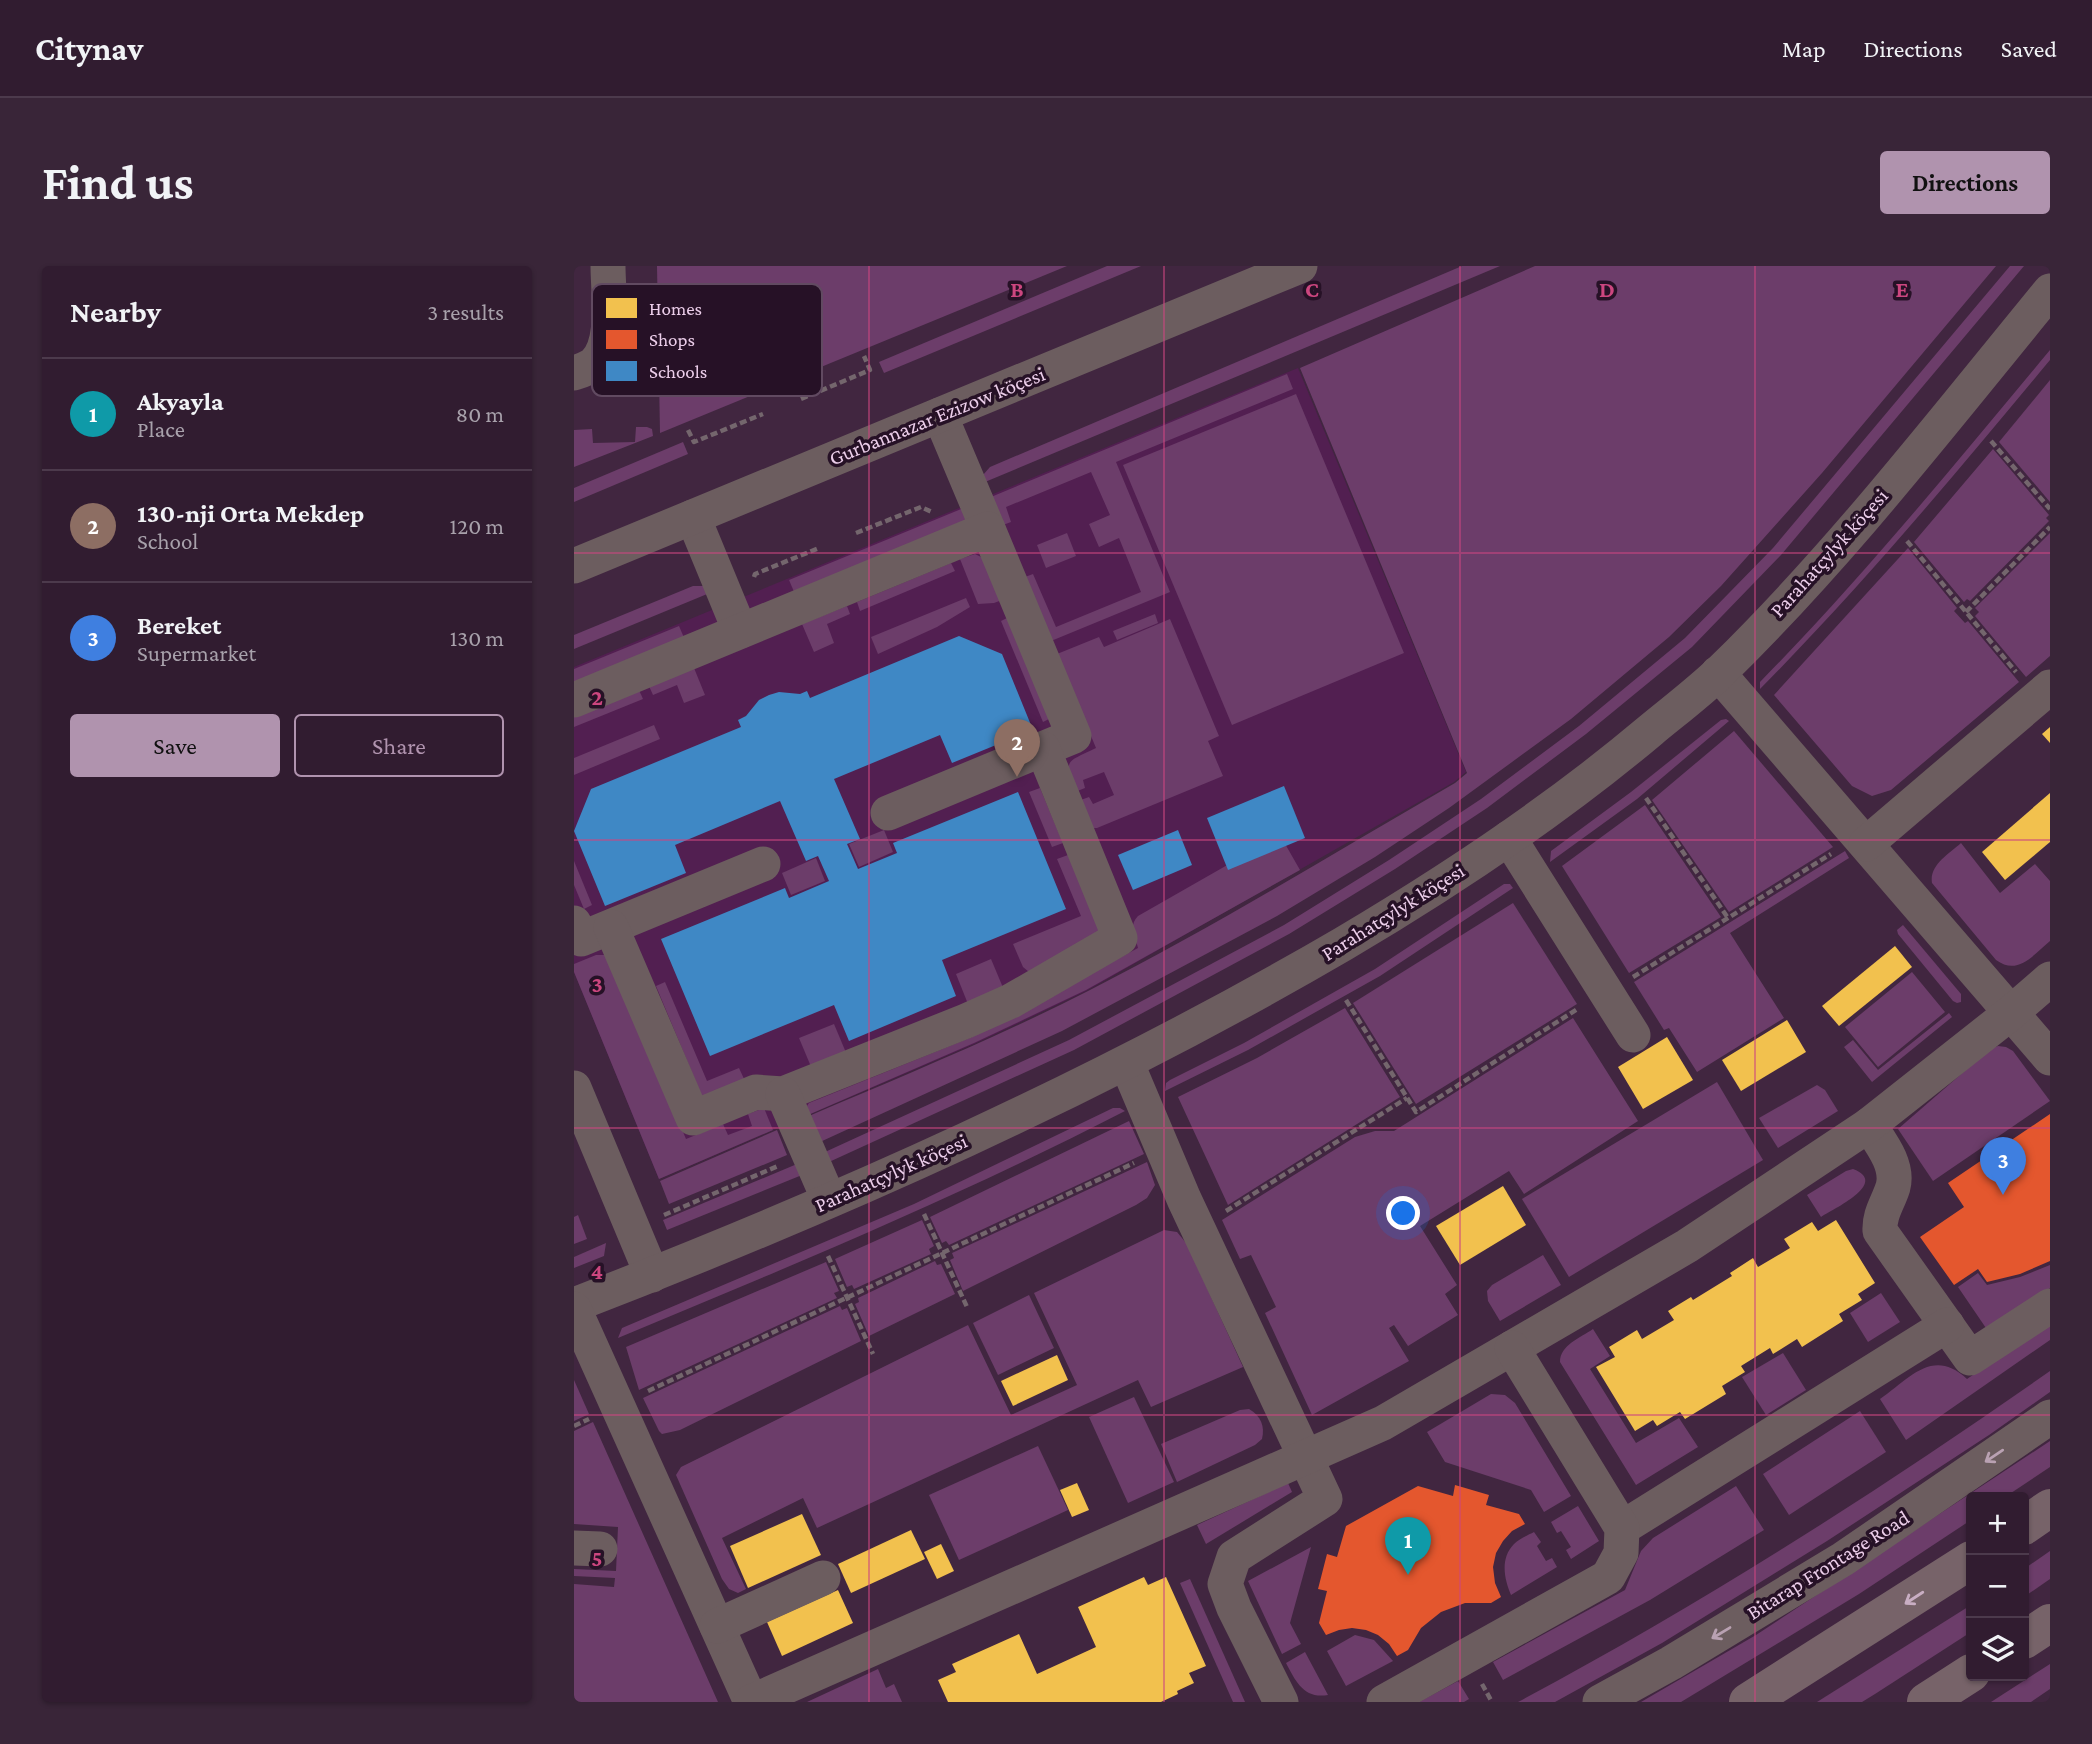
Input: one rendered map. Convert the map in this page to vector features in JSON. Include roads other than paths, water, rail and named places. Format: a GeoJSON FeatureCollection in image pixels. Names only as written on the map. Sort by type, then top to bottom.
{"type":"FeatureCollection","features":[{"type":"Feature","properties":{"kind":"main road"},"geometry":{"type":"LineString","coordinates":[[2029,1523],[2050,1508]]}},
{"type":"Feature","properties":{"kind":"main road"},"geometry":{"type":"LineString","coordinates":[[1748,1702],[1966,1563]]}},
{"type":"Feature","properties":{"kind":"main road"},"geometry":{"type":"LineString","coordinates":[[2029,1637],[2050,1623]]}},
{"type":"Feature","properties":{"kind":"main road"},"geometry":{"type":"LineString","coordinates":[[1926,1702],[1966,1676]]}},
{"type":"Feature","properties":{"kind":"street"},"geometry":{"type":"LineString","coordinates":[[608,266],[608,284]]}},
{"type":"Feature","properties":{"kind":"street","name":"Gurbannazar Ezizow köçesi"},"geometry":{"type":"LineString","coordinates":[[574,566],[1300,266]]}},
{"type":"Feature","properties":{"kind":"street","name":"Parahatçylyk köçesi"},"geometry":{"type":"LineString","coordinates":[[574,1307],[990,1129],[1127,1063],[1291,974],[1381,921],[1509,838],[1623,753],[1718,673],[1808,579],[1909,463],[2050,291]]}},
{"type":"Feature","properties":{"kind":"street"},"geometry":{"type":"LineString","coordinates":[[574,373],[592,365]]}},
{"type":"Feature","properties":{"kind":"street"},"geometry":{"type":"LineString","coordinates":[[888,813],[1074,736],[940,415]]}},
{"type":"Feature","properties":{"kind":"street"},"geometry":{"type":"LineString","coordinates":[[693,517],[740,631]]}},
{"type":"Feature","properties":{"kind":"street"},"geometry":{"type":"LineString","coordinates":[[574,700],[988,528]]}},
{"type":"Feature","properties":{"kind":"street"},"geometry":{"type":"LineString","coordinates":[[1718,673],[1854,845],[2012,1012],[2050,1058]]}},
{"type":"Feature","properties":{"kind":"street"},"geometry":{"type":"LineString","coordinates":[[1854,845],[2036,683]]}},
{"type":"Feature","properties":{"kind":"street"},"geometry":{"type":"LineString","coordinates":[[611,927],[693,1118],[756,1092],[783,1094],[966,1021],[1011,1001],[1120,938],[1043,749]]}},
{"type":"Feature","properties":{"kind":"street"},"geometry":{"type":"LineString","coordinates":[[1509,838],[1633,1035]]}},
{"type":"Feature","properties":{"kind":"street"},"geometry":{"type":"LineString","coordinates":[[574,923],[581,939],[763,864]]}},
{"type":"Feature","properties":{"kind":"street"},"geometry":{"type":"LineString","coordinates":[[574,1307],[751,1702],[1383,1423],[1687,1245],[1869,1125],[2050,979]]}},
{"type":"Feature","properties":{"kind":"street"},"geometry":{"type":"LineString","coordinates":[[1127,1063],[1184,1199],[1325,1499],[1234,1557],[1226,1584],[1234,1608],[1281,1702]]}},
{"type":"Feature","properties":{"kind":"street"},"geometry":{"type":"LineString","coordinates":[[574,1088],[652,1275]]}},
{"type":"Feature","properties":{"kind":"street"},"geometry":{"type":"LineString","coordinates":[[783,1094],[829,1200]]}},
{"type":"Feature","properties":{"kind":"street"},"geometry":{"type":"LineString","coordinates":[[1869,1125],[1889,1157],[1893,1175],[1893,1186],[1884,1206],[1880,1231],[1970,1358],[2050,1306]]}},
{"type":"Feature","properties":{"kind":"street"},"geometry":{"type":"LineString","coordinates":[[1622,1528],[1947,1325]]}},
{"type":"Feature","properties":{"kind":"street"},"geometry":{"type":"LineString","coordinates":[[1384,1702],[1608,1577],[1621,1553],[1622,1528],[1512,1348]]}},
{"type":"Feature","properties":{"kind":"street","name":"Bitarap Frontage Road"},"geometry":{"type":"LineString","coordinates":[[1600,1702],[1671,1663],[1843,1559],[2050,1417]]}},
{"type":"Feature","properties":{"kind":"street"},"geometry":{"type":"LineString","coordinates":[[717,1626],[823,1578]]}},
{"type":"Feature","properties":{"kind":"place","name":"130-nji Orta Mekdep"},"geometry":{"type":"Point","coordinates":[1017,777]}},
{"type":"Feature","properties":{"kind":"place","name":"Bereket"},"geometry":{"type":"Point","coordinates":[2003,1195]}},
{"type":"Feature","properties":{"kind":"place","name":"Akyayla"},"geometry":{"type":"Point","coordinates":[1408,1575]}}]}
